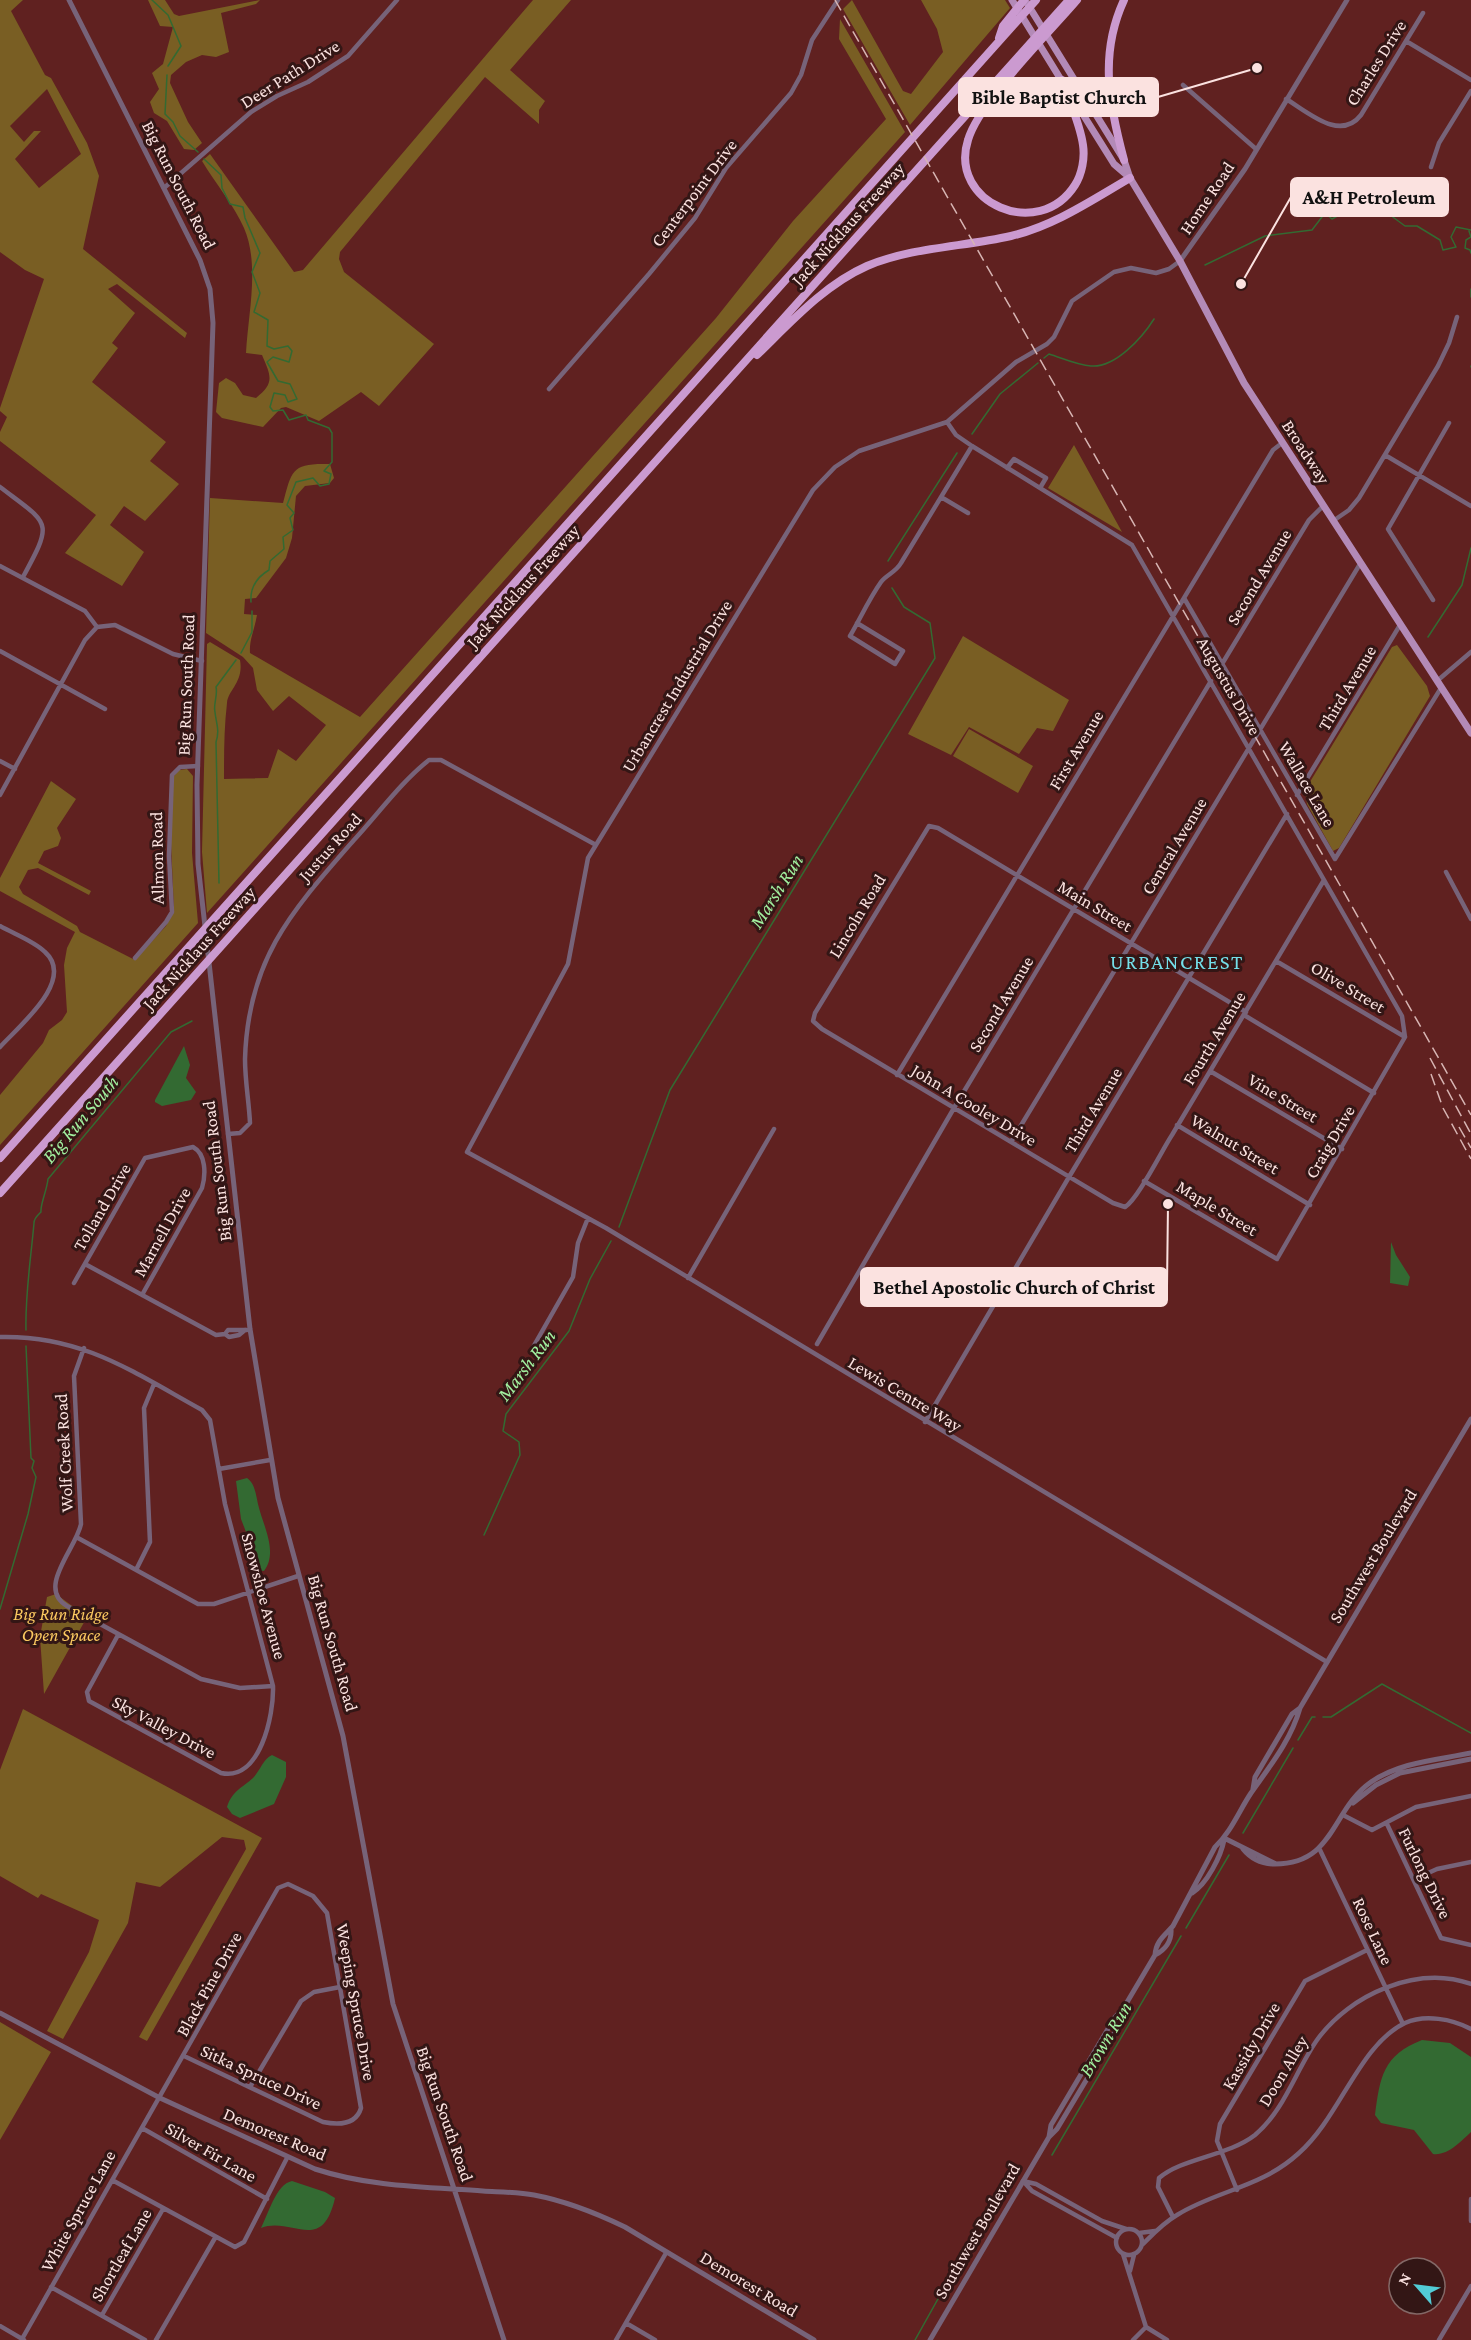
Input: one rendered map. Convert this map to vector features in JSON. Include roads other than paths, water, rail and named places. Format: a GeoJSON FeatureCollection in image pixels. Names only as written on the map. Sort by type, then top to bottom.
{"type":"FeatureCollection","features":[{"type":"Feature","properties":{"kind":"highway"},"geometry":{"type":"LineString","coordinates":[[1005,29],[1025,0]]}},
{"type":"Feature","properties":{"kind":"highway","name":"Jack Nicklaus Freeway"},"geometry":{"type":"LineString","coordinates":[[0,1158],[930,119],[998,42],[1005,29],[1036,0]]}},
{"type":"Feature","properties":{"kind":"highway"},"geometry":{"type":"LineString","coordinates":[[1060,16],[1069,0]]}},
{"type":"Feature","properties":{"kind":"highway"},"geometry":{"type":"LineString","coordinates":[[1062,81],[1084,147],[1079,179],[1070,193],[1058,204],[1045,210],[1017,213],[1005,210],[984,197],[969,177],[966,164],[967,141],[983,111],[1021,59],[1077,0]]}},
{"type":"Feature","properties":{"kind":"highway"},"geometry":{"type":"LineString","coordinates":[[1124,160],[1111,111],[1107,80],[1109,47],[1125,0]]}},
{"type":"Feature","properties":{"kind":"highway","name":"Jack Nicklaus Freeway"},"geometry":{"type":"LineString","coordinates":[[0,1193],[942,141],[1021,59]]}},
{"type":"Feature","properties":{"kind":"highway"},"geometry":{"type":"LineString","coordinates":[[709,403],[805,310],[843,279],[866,266],[890,258],[992,240],[1039,228],[1130,178]]}},
{"type":"Feature","properties":{"kind":"main road"},"geometry":{"type":"LineString","coordinates":[[1012,0],[1114,164],[1130,178]]}},
{"type":"Feature","properties":{"kind":"main road"},"geometry":{"type":"LineString","coordinates":[[1025,0],[1124,160],[1130,178]]}},
{"type":"Feature","properties":{"kind":"main road","name":"Broadway"},"geometry":{"type":"LineString","coordinates":[[1130,178],[1180,261],[1244,383],[1471,733]]}},
{"type":"Feature","properties":{"kind":"street","name":"Big Run South Road"},"geometry":{"type":"LineString","coordinates":[[69,0],[201,260],[210,289],[213,323],[197,844],[200,892],[248,1330],[270,1460],[298,1576],[343,1736],[393,2004],[504,2340]]}},
{"type":"Feature","properties":{"kind":"street","name":"Deer Path Drive"},"geometry":{"type":"LineString","coordinates":[[164,188],[250,112],[315,78],[348,56],[397,0]]}},
{"type":"Feature","properties":{"kind":"street","name":"Centerpoint Drive"},"geometry":{"type":"LineString","coordinates":[[549,389],[678,238],[709,197],[726,168],[791,93],[801,75],[812,40],[838,0]]}},
{"type":"Feature","properties":{"kind":"street","name":"Home Road"},"geometry":{"type":"LineString","coordinates":[[1044,346],[1054,337],[1072,301],[1114,272],[1131,268],[1156,273],[1180,261],[1256,149],[1347,0]]}},
{"type":"Feature","properties":{"kind":"street","name":"Charles Drive"},"geometry":{"type":"LineString","coordinates":[[1287,99],[1334,126],[1352,124],[1361,115],[1423,13]]}},
{"type":"Feature","properties":{"kind":"street"},"geometry":{"type":"LineString","coordinates":[[1406,41],[1471,80]]}},
{"type":"Feature","properties":{"kind":"street"},"geometry":{"type":"LineString","coordinates":[[1183,85],[1256,149]]}},
{"type":"Feature","properties":{"kind":"street"},"geometry":{"type":"LineString","coordinates":[[1431,167],[1439,143],[1471,91]]}},
{"type":"Feature","properties":{"kind":"street"},"geometry":{"type":"LineString","coordinates":[[1333,521],[1355,505],[1438,366],[1449,343],[1457,316]]}},
{"type":"Feature","properties":{"kind":"street","name":"Urbancrest Industrial Drive"},"geometry":{"type":"LineString","coordinates":[[466,1152],[568,964],[584,869],[596,845],[816,485],[835,467],[859,451],[947,422],[1008,368],[1044,346]]}},
{"type":"Feature","properties":{"kind":"street","name":"Augustus Drive"},"geometry":{"type":"LineString","coordinates":[[947,422],[956,435],[972,446],[1126,539],[1211,681],[1402,1016],[1405,1037]]}},
{"type":"Feature","properties":{"kind":"street"},"geometry":{"type":"LineString","coordinates":[[1433,600],[1388,529],[1449,423]]}},
{"type":"Feature","properties":{"kind":"street","name":"First Avenue"},"geometry":{"type":"LineString","coordinates":[[897,1075],[1273,450],[1282,443]]}},
{"type":"Feature","properties":{"kind":"street"},"geometry":{"type":"LineString","coordinates":[[857,623],[903,651],[896,664],[850,636],[857,623],[882,580],[895,573],[972,446]]}},
{"type":"Feature","properties":{"kind":"street"},"geometry":{"type":"LineString","coordinates":[[1385,454],[1471,506]]}},
{"type":"Feature","properties":{"kind":"street"},"geometry":{"type":"LineString","coordinates":[[1008,468],[1014,459],[1046,478],[1040,488]]}},
{"type":"Feature","properties":{"kind":"street"},"geometry":{"type":"LineString","coordinates":[[0,487],[34,513],[42,523],[43,539],[23,577]]}},
{"type":"Feature","properties":{"kind":"street"},"geometry":{"type":"LineString","coordinates":[[941,497],[968,513]]}},
{"type":"Feature","properties":{"kind":"street","name":"Second Avenue"},"geometry":{"type":"LineString","coordinates":[[1222,664],[1309,520],[1323,506]]}},
{"type":"Feature","properties":{"kind":"street","name":"Central Avenue"},"geometry":{"type":"LineString","coordinates":[[1011,1142],[1360,564]]}},
{"type":"Feature","properties":{"kind":"street"},"geometry":{"type":"LineString","coordinates":[[0,566],[85,611],[97,627]]}},
{"type":"Feature","properties":{"kind":"street","name":"Wallace Lane"},"geometry":{"type":"LineString","coordinates":[[1184,598],[1335,859],[1439,684]]}},
{"type":"Feature","properties":{"kind":"street"},"geometry":{"type":"LineString","coordinates":[[0,795],[85,640],[97,627],[115,625],[173,654],[202,661]]}},
{"type":"Feature","properties":{"kind":"street","name":"Third Avenue"},"geometry":{"type":"LineString","coordinates":[[1298,795],[1400,625]]}},
{"type":"Feature","properties":{"kind":"street"},"geometry":{"type":"LineString","coordinates":[[0,651],[105,709]]}},
{"type":"Feature","properties":{"kind":"street"},"geometry":{"type":"LineString","coordinates":[[1439,684],[1471,652]]}},
{"type":"Feature","properties":{"kind":"street","name":"Second Avenue"},"geometry":{"type":"LineString","coordinates":[[817,1344],[954,1108],[1211,681]]}},
{"type":"Feature","properties":{"kind":"street","name":"Justus Road"},"geometry":{"type":"LineString","coordinates":[[228,1134],[240,1133],[249,1124],[245,1062],[247,1030],[255,987],[272,945],[304,896],[421,765],[429,760],[441,760],[596,845]]}},
{"type":"Feature","properties":{"kind":"street"},"geometry":{"type":"LineString","coordinates":[[0,761],[15,769]]}},
{"type":"Feature","properties":{"kind":"street","name":"Allmon Road"},"geometry":{"type":"LineString","coordinates":[[135,958],[172,912],[169,839],[172,775],[180,767],[198,766]]}},
{"type":"Feature","properties":{"kind":"street","name":"Third Avenue"},"geometry":{"type":"LineString","coordinates":[[926,1422],[1069,1177],[1287,814]]}},
{"type":"Feature","properties":{"kind":"street","name":"Main Street"},"geometry":{"type":"LineString","coordinates":[[929,826],[938,828],[1188,977],[1374,1093]]}},
{"type":"Feature","properties":{"kind":"street","name":"Lincoln Road"},"geometry":{"type":"LineString","coordinates":[[813,1021],[815,1012],[929,826]]}},
{"type":"Feature","properties":{"kind":"street"},"geometry":{"type":"LineString","coordinates":[[1446,872],[1471,919]]}},
{"type":"Feature","properties":{"kind":"street","name":"Fourth Avenue"},"geometry":{"type":"LineString","coordinates":[[1125,1207],[1144,1180],[1324,880]]}},
{"type":"Feature","properties":{"kind":"street"},"geometry":{"type":"LineString","coordinates":[[0,1047],[48,993],[55,980],[54,967],[47,953],[1,928]]}},
{"type":"Feature","properties":{"kind":"street","name":"Olive Street"},"geometry":{"type":"LineString","coordinates":[[1276,961],[1405,1037]]}},
{"type":"Feature","properties":{"kind":"street","name":"John A Cooley Drive"},"geometry":{"type":"LineString","coordinates":[[813,1021],[822,1029],[897,1075],[1069,1177],[1125,1207]]}},
{"type":"Feature","properties":{"kind":"street","name":"Craig Drive"},"geometry":{"type":"LineString","coordinates":[[1277,1259],[1405,1037]]}},
{"type":"Feature","properties":{"kind":"street","name":"Vine Street"},"geometry":{"type":"LineString","coordinates":[[1210,1071],[1342,1149]]}},
{"type":"Feature","properties":{"kind":"street","name":"Walnut Street"},"geometry":{"type":"LineString","coordinates":[[1177,1125],[1310,1204]]}},
{"type":"Feature","properties":{"kind":"street"},"geometry":{"type":"LineString","coordinates":[[688,1278],[774,1130]]}},
{"type":"Feature","properties":{"kind":"street","name":"Tolland Drive"},"geometry":{"type":"LineString","coordinates":[[74,1283],[146,1158],[190,1146],[195,1148]]}},
{"type":"Feature","properties":{"kind":"street","name":"Marnell Drive"},"geometry":{"type":"LineString","coordinates":[[142,1295],[202,1188],[205,1173],[201,1153],[195,1148]]}},
{"type":"Feature","properties":{"kind":"street","name":"Lewis Centre Way"},"geometry":{"type":"LineString","coordinates":[[466,1152],[588,1218],[1327,1662]]}},
{"type":"Feature","properties":{"kind":"street","name":"Maple Street"},"geometry":{"type":"LineString","coordinates":[[1144,1180],[1277,1259]]}},
{"type":"Feature","properties":{"kind":"street"},"geometry":{"type":"LineString","coordinates":[[532,1348],[573,1277],[579,1243],[588,1218]]}},
{"type":"Feature","properties":{"kind":"street"},"geometry":{"type":"LineString","coordinates":[[85,1264],[216,1335],[225,1334],[229,1337],[248,1330]]}},
{"type":"Feature","properties":{"kind":"street"},"geometry":{"type":"LineString","coordinates":[[0,1337],[22,1336],[84,1348],[154,1384],[144,1408],[150,1542],[136,1570]]}},
{"type":"Feature","properties":{"kind":"street","name":"Wolf Creek Road"},"geometry":{"type":"LineString","coordinates":[[84,1348],[74,1376],[82,1514],[78,1538],[55,1581],[54,1589],[62,1603],[118,1635]]}},
{"type":"Feature","properties":{"kind":"street","name":"Snowshoe Avenue"},"geometry":{"type":"LineString","coordinates":[[154,1384],[205,1413],[211,1423],[225,1504],[273,1686],[273,1711],[264,1738],[249,1764],[232,1775]]}},
{"type":"Feature","properties":{"kind":"street","name":"Southwest Boulevard"},"geometry":{"type":"LineString","coordinates":[[930,2340],[1049,2137],[1057,2115],[1155,1955],[1160,1940],[1171,1929],[1192,1893],[1192,1885],[1287,1739],[1300,1708],[1471,1419]]}},
{"type":"Feature","properties":{"kind":"street"},"geometry":{"type":"LineString","coordinates":[[219,1469],[270,1460]]}},
{"type":"Feature","properties":{"kind":"street"},"geometry":{"type":"LineString","coordinates":[[78,1538],[198,1604],[214,1605],[298,1576]]}},
{"type":"Feature","properties":{"kind":"street"},"geometry":{"type":"LineString","coordinates":[[118,1635],[212,1683],[240,1688],[273,1686]]}},
{"type":"Feature","properties":{"kind":"street","name":"Sky Valley Drive"},"geometry":{"type":"LineString","coordinates":[[118,1635],[86,1697],[93,1704],[211,1768],[232,1775]]}},
{"type":"Feature","properties":{"kind":"street"},"geometry":{"type":"LineString","coordinates":[[1224,1838],[1276,1864],[1303,1860],[1320,1850],[1359,1791],[1371,1782],[1394,1770],[1471,1753]]}},
{"type":"Feature","properties":{"kind":"street"},"geometry":{"type":"LineString","coordinates":[[1351,1803],[1376,1785],[1400,1773],[1471,1759]]}},
{"type":"Feature","properties":{"kind":"street"},"geometry":{"type":"LineString","coordinates":[[1343,1815],[1367,1830],[1377,1829],[1396,1816],[1416,1807],[1471,1796]]}},
{"type":"Feature","properties":{"kind":"street","name":"Furlong Drive"},"geometry":{"type":"LineString","coordinates":[[1387,1824],[1441,1938],[1471,1945]]}},
{"type":"Feature","properties":{"kind":"street","name":"Rose Lane"},"geometry":{"type":"LineString","coordinates":[[1320,1850],[1403,2024]]}},
{"type":"Feature","properties":{"kind":"street"},"geometry":{"type":"LineString","coordinates":[[1415,1879],[1437,1869],[1471,1862]]}},
{"type":"Feature","properties":{"kind":"street","name":"Weeping Spruce Drive"},"geometry":{"type":"LineString","coordinates":[[283,1884],[305,1891],[324,1906],[361,2108],[359,2114]]}},
{"type":"Feature","properties":{"kind":"street","name":"Black Pine Drive"},"geometry":{"type":"LineString","coordinates":[[160,2098],[278,1888],[283,1884]]}},
{"type":"Feature","properties":{"kind":"street","name":"Kassidy Drive"},"geometry":{"type":"LineString","coordinates":[[1237,2190],[1217,2141],[1221,2124],[1305,1981],[1366,1950]]}},
{"type":"Feature","properties":{"kind":"street","name":"Doon Alley"},"geometry":{"type":"LineString","coordinates":[[1173,2217],[1158,2187],[1159,2178],[1221,2152],[1255,2134],[1268,2121],[1326,2030],[1355,2004],[1385,1988],[1412,1979],[1428,1977],[1471,1984]]}},
{"type":"Feature","properties":{"kind":"street"},"geometry":{"type":"LineString","coordinates":[[250,2087],[301,2001],[314,1992],[340,1987]]}},
{"type":"Feature","properties":{"kind":"street","name":"Demorest Road"},"geometry":{"type":"LineString","coordinates":[[0,2013],[160,2098],[286,2158],[340,2177],[384,2185],[532,2194],[564,2202],[625,2227],[814,2340]]}},
{"type":"Feature","properties":{"kind":"street"},"geometry":{"type":"LineString","coordinates":[[1130,2271],[1134,2255],[1155,2230],[1173,2217],[1280,2169],[1317,2137],[1372,2051],[1385,2036],[1403,2024],[1415,2020],[1446,2019],[1471,2029]]}},
{"type":"Feature","properties":{"kind":"street","name":"Sitka Spruce Drive"},"geometry":{"type":"LineString","coordinates":[[184,2056],[323,2122],[348,2122],[359,2114]]}},
{"type":"Feature","properties":{"kind":"street","name":"White Spruce Lane"},"geometry":{"type":"LineString","coordinates":[[24,2339],[51,2287],[160,2098]]}},
{"type":"Feature","properties":{"kind":"street","name":"Silver Fir Lane"},"geometry":{"type":"LineString","coordinates":[[142,2128],[267,2199]]}},
{"type":"Feature","properties":{"kind":"street"},"geometry":{"type":"LineString","coordinates":[[112,2180],[231,2247],[240,2245],[267,2199],[286,2158]]}},
{"type":"Feature","properties":{"kind":"street"},"geometry":{"type":"LineString","coordinates":[[1023,2181],[1036,2184],[1102,2221],[1139,2233],[1155,2230]]}},
{"type":"Feature","properties":{"kind":"street"},"geometry":{"type":"LineString","coordinates":[[1023,2181],[1032,2191],[1107,2230],[1116,2238]]}},
{"type":"Feature","properties":{"kind":"street"},"geometry":{"type":"LineString","coordinates":[[1471,2199],[1471,2221]]}},
{"type":"Feature","properties":{"kind":"street","name":"Shortleaf Lane"},"geometry":{"type":"LineString","coordinates":[[102,2316],[163,2209]]}},
{"type":"Feature","properties":{"kind":"street"},"geometry":{"type":"LineString","coordinates":[[1126,2229],[1116,2238],[1116,2246],[1123,2254],[1130,2271],[1146,2327],[1167,2340]]}},
{"type":"Feature","properties":{"kind":"street"},"geometry":{"type":"LineString","coordinates":[[1139,2233],[1142,2245]]}},
{"type":"Feature","properties":{"kind":"street"},"geometry":{"type":"LineString","coordinates":[[156,2340],[215,2238]]}},
{"type":"Feature","properties":{"kind":"street"},"geometry":{"type":"LineString","coordinates":[[616,2340],[666,2253]]}},
{"type":"Feature","properties":{"kind":"street"},"geometry":{"type":"LineString","coordinates":[[1123,2254],[1134,2255]]}},
{"type":"Feature","properties":{"kind":"street"},"geometry":{"type":"LineString","coordinates":[[1439,2340],[1471,2286]]}},
{"type":"Feature","properties":{"kind":"street"},"geometry":{"type":"LineString","coordinates":[[51,2287],[145,2340]]}},
{"type":"Feature","properties":{"kind":"street"},"geometry":{"type":"LineString","coordinates":[[626,2323],[655,2340]]}},
{"type":"Feature","properties":{"kind":"street"},"geometry":{"type":"LineString","coordinates":[[0,2326],[24,2339]]}},
{"type":"Feature","properties":{"kind":"street"},"geometry":{"type":"LineString","coordinates":[[1133,2340],[1146,2327]]}},
{"type":"Feature","properties":{"kind":"waterway","name":"Big Run South"},"geometry":{"type":"LineString","coordinates":[[152,0],[168,15],[181,46],[168,66]]}},
{"type":"Feature","properties":{"kind":"waterway","name":"Big Run South"},"geometry":{"type":"LineString","coordinates":[[167,75],[165,114],[173,122],[180,136],[198,152]]}},
{"type":"Feature","properties":{"kind":"waterway","name":"Big Run South"},"geometry":{"type":"LineString","coordinates":[[204,159],[221,175],[222,188],[230,204],[243,207],[245,218],[260,253],[252,272],[260,293],[254,312],[268,320],[267,346],[274,349],[288,346],[292,351],[289,362],[273,357],[267,362],[278,381],[290,384],[297,399],[288,402],[285,395],[274,393],[270,407],[273,411],[283,410],[289,420],[306,415],[308,420],[329,428],[332,433],[332,462],[324,471],[331,474],[329,484],[320,486],[313,478],[296,482],[287,505],[294,513],[290,518],[293,530],[283,537],[284,549],[270,561],[269,570],[255,583],[251,602]]}},
{"type":"Feature","properties":{"kind":"waterway","name":"Marsh Run"},"geometry":{"type":"LineString","coordinates":[[1205,265],[1265,236],[1312,230],[1325,213],[1332,219],[1348,210],[1361,215],[1370,211],[1386,212],[1405,226],[1417,226],[1440,240],[1443,250],[1456,247],[1451,237],[1456,227],[1471,230]]}},
{"type":"Feature","properties":{"kind":"waterway"},"geometry":{"type":"LineString","coordinates":[[1469,231],[1471,237],[1466,240],[1465,248],[1471,253]]}},
{"type":"Feature","properties":{"kind":"waterway"},"geometry":{"type":"LineString","coordinates":[[1471,289],[1471,297]]}},
{"type":"Feature","properties":{"kind":"waterway","name":"Marsh Run"},"geometry":{"type":"LineString","coordinates":[[1044,358],[1049,354],[1091,366],[1109,362],[1135,343],[1154,319]]}},
{"type":"Feature","properties":{"kind":"waterway","name":"Marsh Run"},"geometry":{"type":"LineString","coordinates":[[972,434],[1000,394],[1038,363]]}},
{"type":"Feature","properties":{"kind":"waterway","name":"Marsh Run"},"geometry":{"type":"LineString","coordinates":[[888,561],[957,453]]}},
{"type":"Feature","properties":{"kind":"waterway"},"geometry":{"type":"LineString","coordinates":[[1428,637],[1462,585],[1471,548]]}},
{"type":"Feature","properties":{"kind":"waterway","name":"Marsh Run"},"geometry":{"type":"LineString","coordinates":[[619,1227],[670,1090],[935,658],[930,623],[904,607],[892,588]]}},
{"type":"Feature","properties":{"kind":"waterway","name":"Big Run South"},"geometry":{"type":"LineString","coordinates":[[241,653],[252,632],[252,611]]}},
{"type":"Feature","properties":{"kind":"waterway","name":"Big Run South"},"geometry":{"type":"LineString","coordinates":[[219,883],[216,687],[236,660]]}},
{"type":"Feature","properties":{"kind":"waterway","name":"Big Run South"},"geometry":{"type":"LineString","coordinates":[[26,1330],[27,1290],[34,1221],[41,1212],[48,1179],[171,1032],[192,1021]]}},
{"type":"Feature","properties":{"kind":"waterway","name":"Marsh Run"},"geometry":{"type":"LineString","coordinates":[[484,1535],[520,1455],[519,1442],[503,1431],[506,1414],[569,1331],[590,1279],[611,1241]]}},
{"type":"Feature","properties":{"kind":"waterway","name":"Big Run South"},"geometry":{"type":"LineString","coordinates":[[0,1609],[28,1514],[36,1477],[32,1468],[34,1461],[31,1458],[26,1346]]}},
{"type":"Feature","properties":{"kind":"waterway","name":"Brown Run"},"geometry":{"type":"LineString","coordinates":[[1323,1717],[1331,1717],[1382,1684],[1471,1733]]}},
{"type":"Feature","properties":{"kind":"waterway","name":"Brown Run"},"geometry":{"type":"LineString","coordinates":[[1298,1740],[1312,1717],[1315,1717]]}},
{"type":"Feature","properties":{"kind":"waterway","name":"Brown Run"},"geometry":{"type":"LineString","coordinates":[[1243,1833],[1293,1748]]}},
{"type":"Feature","properties":{"kind":"waterway","name":"Brown Run"},"geometry":{"type":"LineString","coordinates":[[1186,1928],[1229,1855]]}},
{"type":"Feature","properties":{"kind":"waterway","name":"Brown Run"},"geometry":{"type":"LineString","coordinates":[[1052,2155],[1181,1936]]}},
{"type":"Feature","properties":{"kind":"waterway","name":"Brown Run"},"geometry":{"type":"LineString","coordinates":[[915,2340],[1000,2188]]}},
{"type":"Feature","properties":{"kind":"railway"},"geometry":{"type":"LineString","coordinates":[[835,0],[1471,1115]]}},
{"type":"Feature","properties":{"kind":"railway"},"geometry":{"type":"LineString","coordinates":[[1430,1058],[1471,1134]]}},
{"type":"Feature","properties":{"kind":"railway"},"geometry":{"type":"LineString","coordinates":[[1431,1074],[1443,1108],[1471,1159]]}},
{"type":"Feature","properties":{"kind":"railway"},"geometry":{"type":"LineString","coordinates":[[1459,1127],[1471,1148]]}},
{"type":"Feature","properties":{"kind":"place","name":"Bible Baptist Church"},"geometry":{"type":"Point","coordinates":[1257,68]}},
{"type":"Feature","properties":{"kind":"place","name":"A&H Petroleum"},"geometry":{"type":"Point","coordinates":[1241,284]}},
{"type":"Feature","properties":{"kind":"place","name":"Bethel Apostolic Church of Christ"},"geometry":{"type":"Point","coordinates":[1168,1204]}},
{"type":"Feature","properties":{"kind":"district","name":"URBANCREST"},"geometry":{"type":"Point","coordinates":[1177,962]}},
{"type":"Feature","properties":{"kind":"park label","name":"Big Run Ridge Open Space"},"geometry":{"type":"Point","coordinates":[61,1624]}}]}
